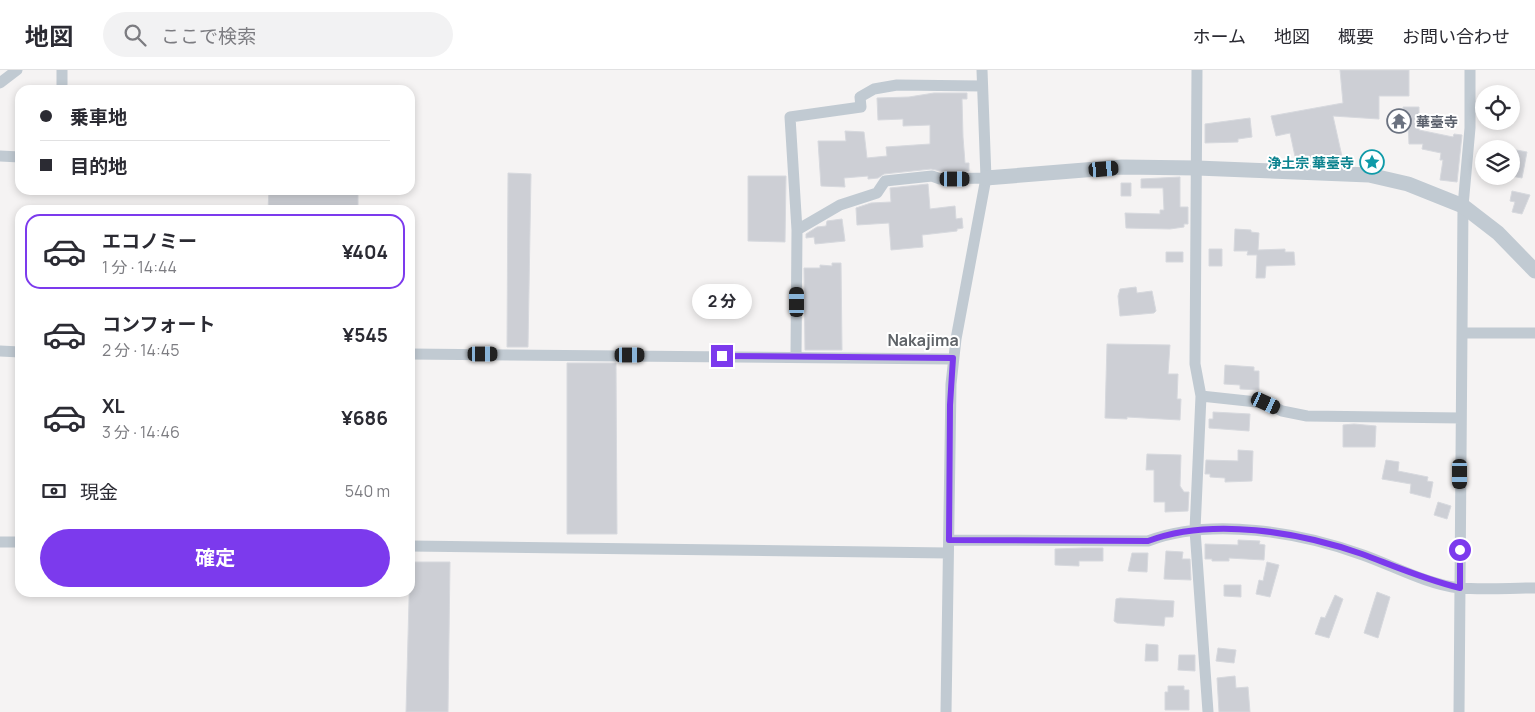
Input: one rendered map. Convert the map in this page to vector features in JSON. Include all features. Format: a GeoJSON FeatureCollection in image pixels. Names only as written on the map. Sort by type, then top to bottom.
{"type":"FeatureCollection","features":[{"type":"Feature","properties":{"kind":"street"},"geometry":{"type":"LineString","coordinates":[[0,84],[17,70]]}},
{"type":"Feature","properties":{"kind":"street"},"geometry":{"type":"LineString","coordinates":[[62,70],[62,85]]}},
{"type":"Feature","properties":{"kind":"street"},"geometry":{"type":"LineString","coordinates":[[946,712],[950,405],[953,358],[986,178],[982,70]]}},
{"type":"Feature","properties":{"kind":"street"},"geometry":{"type":"LineString","coordinates":[[1197,70],[1196,364],[1201,396],[1196,530],[1208,712]]}},
{"type":"Feature","properties":{"kind":"street"},"geometry":{"type":"LineString","coordinates":[[1459,712],[1463,206],[1470,128],[1470,70]]}},
{"type":"Feature","properties":{"kind":"street"},"geometry":{"type":"LineString","coordinates":[[796,356],[797,230],[790,116],[861,107],[860,97],[874,89],[897,85],[982,86]]}},
{"type":"Feature","properties":{"kind":"street"},"geometry":{"type":"LineString","coordinates":[[0,156],[15,157]]}},
{"type":"Feature","properties":{"kind":"street"},"geometry":{"type":"LineString","coordinates":[[797,230],[840,205],[876,193],[885,181],[932,176],[940,179],[986,178],[1122,167],[1369,175],[1408,184],[1463,206],[1498,233],[1535,271]]}},
{"type":"Feature","properties":{"kind":"street"},"geometry":{"type":"LineString","coordinates":[[1462,333],[1535,333]]}},
{"type":"Feature","properties":{"kind":"street"},"geometry":{"type":"LineString","coordinates":[[0,351],[15,352]]}},
{"type":"Feature","properties":{"kind":"street"},"geometry":{"type":"LineString","coordinates":[[415,354],[953,358]]}},
{"type":"Feature","properties":{"kind":"street"},"geometry":{"type":"LineString","coordinates":[[1201,396],[1266,403],[1282,411],[1307,416],[1460,418]]}},
{"type":"Feature","properties":{"kind":"street"},"geometry":{"type":"LineString","coordinates":[[949,540],[1148,541],[1166,534],[1202,528],[1260,531],[1323,542],[1436,582],[1460,588],[1535,588]]}},
{"type":"Feature","properties":{"kind":"street"},"geometry":{"type":"LineString","coordinates":[[0,542],[15,542]]}},
{"type":"Feature","properties":{"kind":"street"},"geometry":{"type":"LineString","coordinates":[[415,546],[948,553]]}},
{"type":"Feature","properties":{"kind":"building"},"geometry":{"type":"Polygon","coordinates":[[[1340,70],[1409,70],[1409,96],[1379,96],[1379,119],[1333,116],[1343,161],[1334,162],[1333,158],[1314,162],[1314,157],[1296,161],[1290,133],[1276,136],[1271,116],[1343,103],[1340,70]]]}},
{"type":"Feature","properties":{"kind":"building"},"geometry":{"type":"Polygon","coordinates":[[[934,93],[967,93],[967,99],[962,99],[965,163],[969,163],[969,171],[931,169],[884,174],[878,178],[868,179],[868,176],[844,178],[845,187],[821,186],[818,141],[846,141],[845,131],[864,132],[867,158],[887,156],[886,147],[930,144],[930,125],[903,126],[903,119],[878,120],[877,98],[909,97],[934,93]]]}},
{"type":"Feature","properties":{"kind":"building"},"geometry":{"type":"Polygon","coordinates":[[[1403,107],[1419,107],[1419,130],[1453,137],[1454,134],[1462,135],[1457,182],[1440,180],[1443,160],[1440,160],[1441,153],[1422,149],[1423,144],[1409,144],[1408,124],[1403,123],[1403,107]]]}},
{"type":"Feature","properties":{"kind":"building"},"geometry":{"type":"Polygon","coordinates":[[[1250,118],[1252,137],[1238,139],[1238,142],[1205,143],[1205,124],[1250,118]]]}},
{"type":"Feature","properties":{"kind":"building"},"geometry":{"type":"Polygon","coordinates":[[[1520,151],[1527,152],[1522,178],[1520,178],[1520,151]]]}},
{"type":"Feature","properties":{"kind":"building"},"geometry":{"type":"Polygon","coordinates":[[[508,173],[531,174],[528,347],[507,347],[508,173]]]}},
{"type":"Feature","properties":{"kind":"building"},"geometry":{"type":"Polygon","coordinates":[[[748,176],[786,176],[785,242],[748,241],[748,176]]]}},
{"type":"Feature","properties":{"kind":"building"},"geometry":{"type":"Polygon","coordinates":[[[1180,177],[1180,207],[1188,207],[1188,224],[1184,224],[1184,227],[1170,229],[1126,228],[1125,213],[1160,214],[1160,210],[1164,210],[1163,188],[1141,188],[1141,179],[1180,177]]]}},
{"type":"Feature","properties":{"kind":"building"},"geometry":{"type":"Polygon","coordinates":[[[1121,183],[1131,183],[1131,196],[1121,196],[1121,183]]]}},
{"type":"Feature","properties":{"kind":"building"},"geometry":{"type":"Polygon","coordinates":[[[928,184],[930,209],[955,206],[956,219],[962,218],[963,228],[957,229],[957,231],[922,235],[923,247],[891,250],[889,223],[857,225],[856,208],[871,203],[891,202],[890,188],[928,184]]]}},
{"type":"Feature","properties":{"kind":"building"},"geometry":{"type":"Polygon","coordinates":[[[1512,191],[1530,195],[1522,214],[1512,212],[1515,202],[1510,201],[1512,191]]]}},
{"type":"Feature","properties":{"kind":"building"},"geometry":{"type":"Polygon","coordinates":[[[269,195],[358,195],[358,205],[268,205],[269,195]]]}},
{"type":"Feature","properties":{"kind":"building"},"geometry":{"type":"Polygon","coordinates":[[[842,219],[845,241],[815,244],[814,237],[806,238],[806,234],[817,227],[826,226],[827,221],[842,219]]]}},
{"type":"Feature","properties":{"kind":"building"},"geometry":{"type":"Polygon","coordinates":[[[1235,229],[1251,230],[1251,232],[1259,233],[1258,250],[1285,249],[1285,252],[1294,252],[1295,265],[1266,266],[1265,278],[1256,278],[1257,255],[1247,255],[1248,251],[1234,251],[1235,229]]]}},
{"type":"Feature","properties":{"kind":"building"},"geometry":{"type":"Polygon","coordinates":[[[1209,249],[1222,249],[1222,266],[1209,266],[1209,249]]]}},
{"type":"Feature","properties":{"kind":"building"},"geometry":{"type":"Polygon","coordinates":[[[1166,252],[1183,252],[1183,262],[1166,262],[1166,252]]]}},
{"type":"Feature","properties":{"kind":"building"},"geometry":{"type":"Polygon","coordinates":[[[832,263],[841,263],[842,350],[805,350],[804,268],[820,268],[820,265],[832,266],[832,263]]]}},
{"type":"Feature","properties":{"kind":"building"},"geometry":{"type":"Polygon","coordinates":[[[1136,287],[1137,293],[1152,291],[1156,311],[1154,313],[1120,316],[1118,296],[1120,289],[1136,287]]]}},
{"type":"Feature","properties":{"kind":"building"},"geometry":{"type":"Polygon","coordinates":[[[1107,344],[1170,345],[1168,374],[1178,374],[1177,399],[1181,399],[1180,420],[1127,417],[1127,419],[1105,418],[1107,344]]]}},
{"type":"Feature","properties":{"kind":"building"},"geometry":{"type":"Polygon","coordinates":[[[567,363],[616,363],[617,534],[567,534],[567,363]]]}},
{"type":"Feature","properties":{"kind":"building"},"geometry":{"type":"Polygon","coordinates":[[[1225,365],[1254,367],[1254,371],[1259,371],[1259,390],[1240,389],[1240,385],[1224,384],[1225,365]]]}},
{"type":"Feature","properties":{"kind":"building"},"geometry":{"type":"Polygon","coordinates":[[[1213,412],[1250,414],[1249,431],[1209,428],[1209,419],[1213,419],[1213,412]]]}},
{"type":"Feature","properties":{"kind":"building"},"geometry":{"type":"Polygon","coordinates":[[[1343,425],[1376,426],[1375,447],[1343,447],[1343,425]]]}},
{"type":"Feature","properties":{"kind":"building"},"geometry":{"type":"Polygon","coordinates":[[[1238,450],[1253,451],[1252,481],[1225,482],[1225,478],[1210,477],[1210,474],[1205,474],[1206,460],[1238,461],[1238,450]]]}},
{"type":"Feature","properties":{"kind":"building"},"geometry":{"type":"Polygon","coordinates":[[[1147,454],[1181,455],[1180,486],[1184,492],[1189,492],[1188,511],[1165,512],[1165,502],[1154,502],[1154,470],[1146,470],[1147,454]]]}},
{"type":"Feature","properties":{"kind":"building"},"geometry":{"type":"Polygon","coordinates":[[[1386,460],[1399,462],[1398,471],[1428,477],[1427,481],[1433,482],[1430,498],[1410,493],[1411,484],[1382,479],[1386,460]]]}},
{"type":"Feature","properties":{"kind":"building"},"geometry":{"type":"Polygon","coordinates":[[[1438,502],[1451,506],[1447,519],[1434,515],[1438,502]]]}},
{"type":"Feature","properties":{"kind":"building"},"geometry":{"type":"Polygon","coordinates":[[[1238,540],[1260,541],[1259,544],[1265,545],[1264,560],[1229,558],[1229,561],[1212,561],[1212,559],[1205,559],[1205,544],[1238,545],[1238,540]]]}},
{"type":"Feature","properties":{"kind":"building"},"geometry":{"type":"Polygon","coordinates":[[[1103,548],[1103,561],[1079,561],[1079,566],[1055,565],[1055,549],[1103,548]]]}},
{"type":"Feature","properties":{"kind":"building"},"geometry":{"type":"Polygon","coordinates":[[[1166,551],[1183,552],[1182,559],[1190,559],[1191,580],[1164,579],[1166,551]]]}},
{"type":"Feature","properties":{"kind":"building"},"geometry":{"type":"Polygon","coordinates":[[[1132,553],[1148,553],[1147,572],[1128,571],[1132,553]]]}},
{"type":"Feature","properties":{"kind":"building"},"geometry":{"type":"Polygon","coordinates":[[[415,562],[450,562],[448,712],[406,712],[409,597],[415,597],[415,562]]]}},
{"type":"Feature","properties":{"kind":"building"},"geometry":{"type":"Polygon","coordinates":[[[1267,562],[1279,565],[1270,597],[1256,594],[1259,580],[1263,581],[1267,562]]]}},
{"type":"Feature","properties":{"kind":"building"},"geometry":{"type":"Polygon","coordinates":[[[1224,585],[1241,585],[1241,597],[1224,596],[1224,585]]]}},
{"type":"Feature","properties":{"kind":"building"},"geometry":{"type":"Polygon","coordinates":[[[1377,592],[1390,597],[1378,638],[1364,633],[1377,592]]]}},
{"type":"Feature","properties":{"kind":"building"},"geometry":{"type":"Polygon","coordinates":[[[1335,595],[1343,599],[1329,638],[1315,634],[1321,617],[1325,618],[1335,595]]]}},
{"type":"Feature","properties":{"kind":"building"},"geometry":{"type":"Polygon","coordinates":[[[1116,599],[1174,601],[1173,617],[1165,617],[1164,626],[1117,623],[1114,621],[1116,599]]]}},
{"type":"Feature","properties":{"kind":"building"},"geometry":{"type":"Polygon","coordinates":[[[1146,644],[1158,645],[1158,661],[1145,661],[1146,644]]]}},
{"type":"Feature","properties":{"kind":"building"},"geometry":{"type":"Polygon","coordinates":[[[1218,648],[1236,650],[1234,663],[1216,661],[1218,648]]]}},
{"type":"Feature","properties":{"kind":"building"},"geometry":{"type":"Polygon","coordinates":[[[1179,655],[1195,655],[1195,671],[1178,670],[1179,655]]]}},
{"type":"Feature","properties":{"kind":"building"},"geometry":{"type":"Polygon","coordinates":[[[1235,676],[1236,688],[1248,687],[1250,712],[1219,712],[1217,678],[1235,676]]]}},
{"type":"Feature","properties":{"kind":"building"},"geometry":{"type":"Polygon","coordinates":[[[1168,686],[1184,686],[1184,690],[1189,690],[1189,710],[1165,710],[1165,692],[1168,692],[1168,686]]]}},
{"type":"Feature","properties":{"kind":"place","name":"華臺寺"},"geometry":{"type":"Point","coordinates":[1399,121]}},
{"type":"Feature","properties":{"kind":"place","name":"浄土宗 華臺寺"},"geometry":{"type":"Point","coordinates":[1372,162]}},
{"type":"Feature","properties":{"kind":"district","name":"Nakajima"},"geometry":{"type":"Point","coordinates":[923,340]}},
{"type":"Feature","properties":{"kind":"route"},"geometry":{"type":"LineString","coordinates":[[722,356],[953,358],[950,405],[949,540],[1148,541],[1166,534],[1202,528],[1260,531],[1323,542],[1436,582],[1460,588],[1460,550]]}}]}
